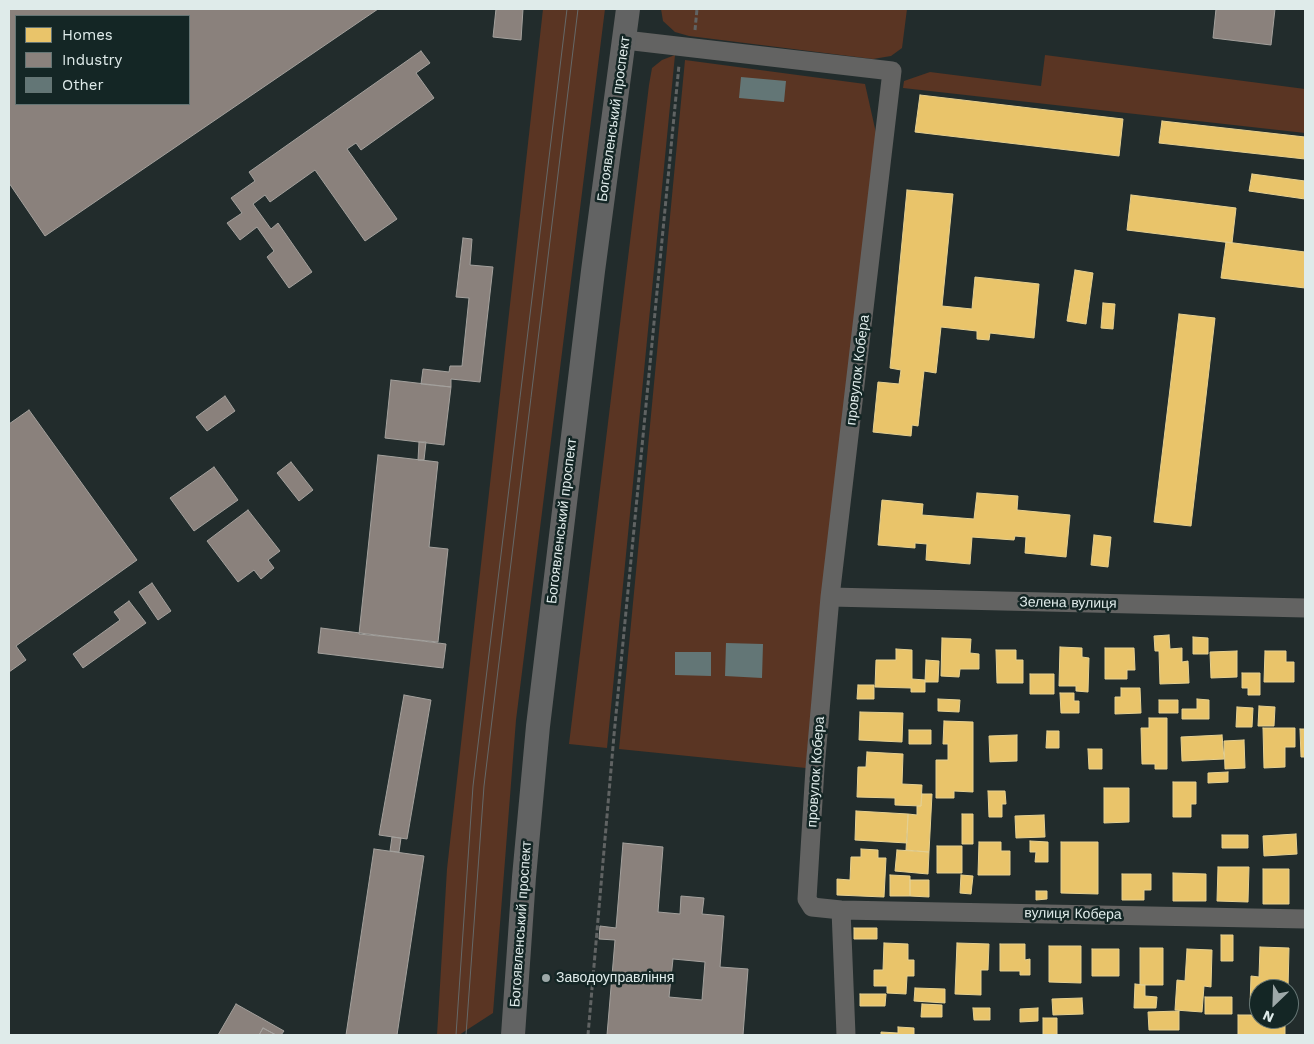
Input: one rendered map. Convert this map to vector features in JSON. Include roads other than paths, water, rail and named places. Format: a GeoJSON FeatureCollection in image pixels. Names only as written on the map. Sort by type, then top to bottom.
{"type":"FeatureCollection","features":[{"type":"Feature","properties":{"kind":"main road","name":"Богоявленський проспект"},"geometry":{"type":"LineString","coordinates":[[513,1035],[524,877],[538,726],[591,290],[628,9]]}},
{"type":"Feature","properties":{"kind":"street","name":"провулок Кобера"},"geometry":{"type":"LineString","coordinates":[[625,40],[892,71],[830,597],[815,768],[807,899],[812,907],[842,910]]}},
{"type":"Feature","properties":{"kind":"street","name":"Зелена вулиця"},"geometry":{"type":"LineString","coordinates":[[830,597],[1305,608]]}},
{"type":"Feature","properties":{"kind":"street","name":"вулиця Кобера"},"geometry":{"type":"LineString","coordinates":[[842,910],[1305,919]]}},
{"type":"Feature","properties":{"kind":"street"},"geometry":{"type":"LineString","coordinates":[[842,910],[846,1035]]}},
{"type":"Feature","properties":{"kind":"tram line"},"geometry":{"type":"LineString","coordinates":[[456,1035],[473,786],[567,9]]}},
{"type":"Feature","properties":{"kind":"tram line"},"geometry":{"type":"LineString","coordinates":[[466,1035],[484,786],[578,9]]}},
{"type":"Feature","properties":{"kind":"place","name":"Заводоуправління"},"geometry":{"type":"Point","coordinates":[546,978]}}]}
